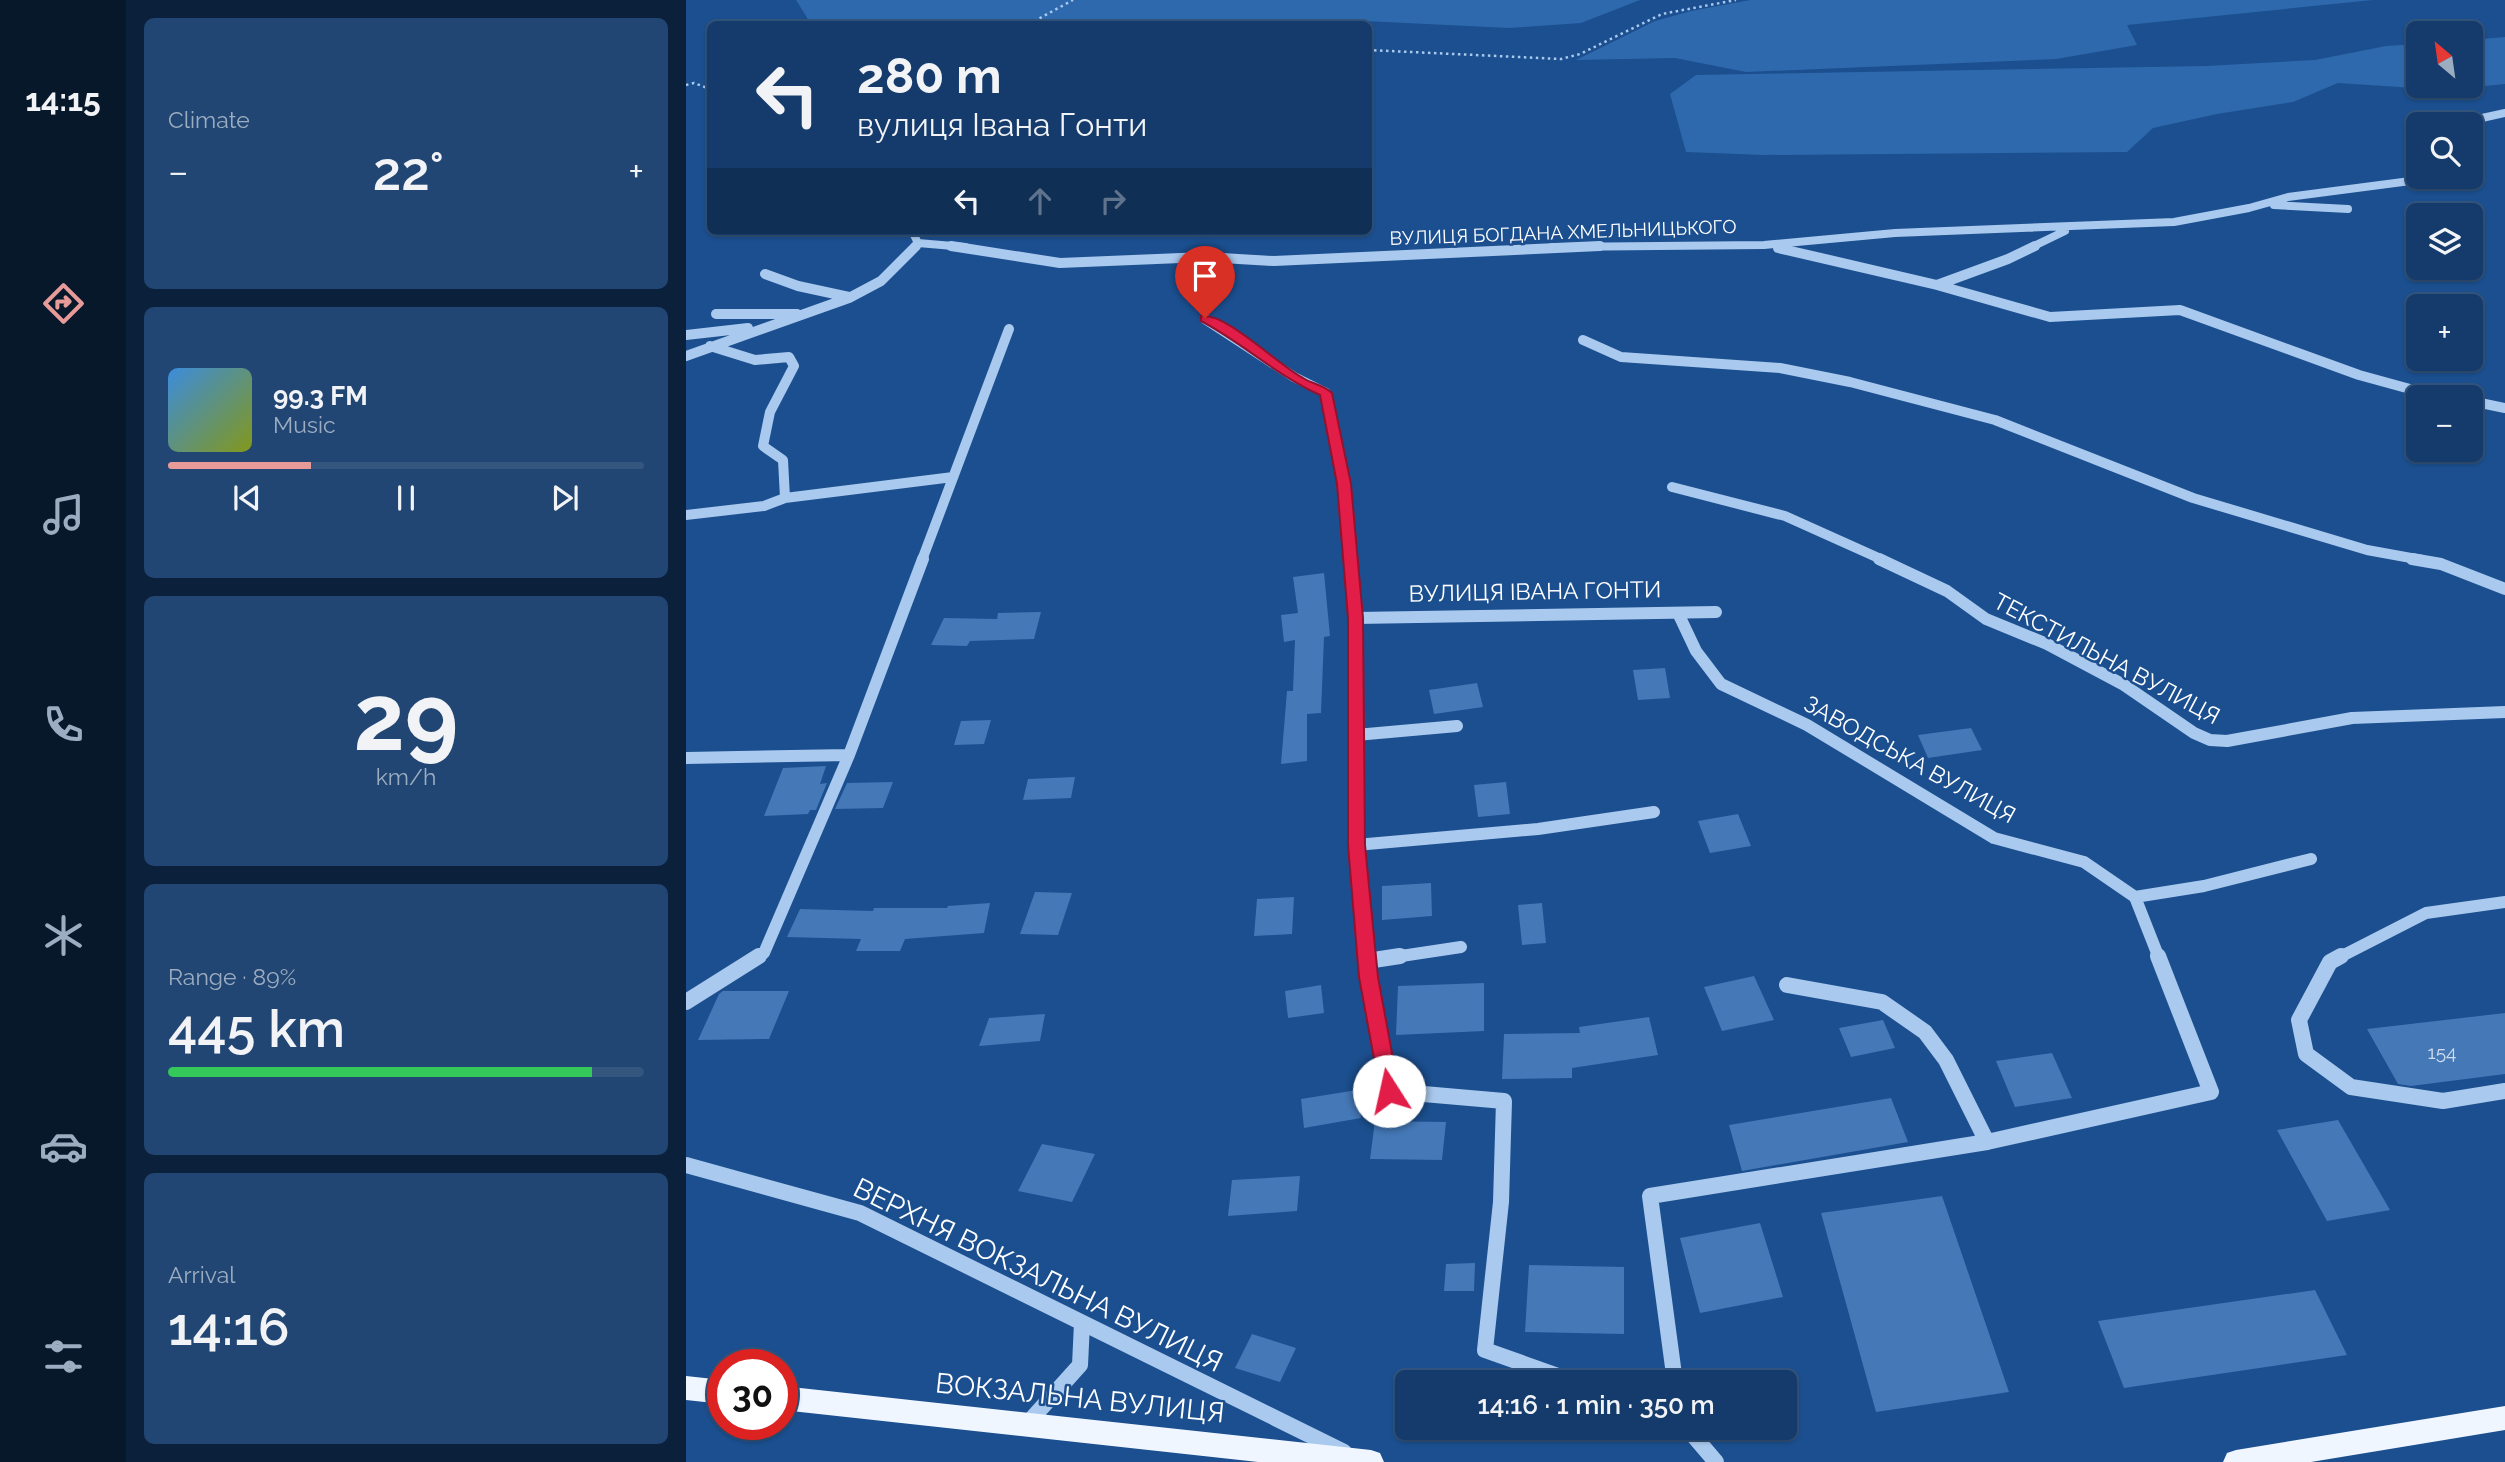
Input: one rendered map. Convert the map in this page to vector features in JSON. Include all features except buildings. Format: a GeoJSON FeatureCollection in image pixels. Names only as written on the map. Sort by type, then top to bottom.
{"type":"FeatureCollection","features":[{"type":"Feature","properties":{"kind":"main road"},"geometry":{"type":"LineString","coordinates":[[686,1388],[707,1390]]}},
{"type":"Feature","properties":{"kind":"main road","name":"ВОКЗАЛЬНА ВУЛИЦЯ"},"geometry":{"type":"LineString","coordinates":[[798,1400],[1364,1460]]}},
{"type":"Feature","properties":{"kind":"main road"},"geometry":{"type":"LineString","coordinates":[[2236,1462],[2505,1418]]}},
{"type":"Feature","properties":{"kind":"street"},"geometry":{"type":"LineString","coordinates":[[2483,118],[2505,113]]}},
{"type":"Feature","properties":{"kind":"street","name":"ВУЛИЦЯ БОГДАНА ХМЕЛЬНИЦЬКОГО"},"geometry":{"type":"LineString","coordinates":[[918,243],[957,246],[1059,263],[1205,257],[1274,261],[1465,250],[1764,245],[1895,233],[2174,222],[2288,197],[2406,182]]}},
{"type":"Feature","properties":{"kind":"street"},"geometry":{"type":"LineString","coordinates":[[2263,204],[2348,209]]}},
{"type":"Feature","properties":{"kind":"street"},"geometry":{"type":"LineString","coordinates":[[1937,285],[2008,259],[2071,228]]}},
{"type":"Feature","properties":{"kind":"street"},"geometry":{"type":"LineString","coordinates":[[686,356],[849,298],[881,281],[918,243],[914,235]]}},
{"type":"Feature","properties":{"kind":"street","name":"ВУЛИЦЯ БОГДАНА ХМЕЛЬНИЦЬКОГО"},"geometry":{"type":"LineString","coordinates":[[1764,245],[1937,285],[2050,317],[2180,310],[2359,375],[2406,389]]}},
{"type":"Feature","properties":{"kind":"street"},"geometry":{"type":"LineString","coordinates":[[765,274],[798,286],[849,298]]}},
{"type":"Feature","properties":{"kind":"street"},"geometry":{"type":"LineString","coordinates":[[716,314],[803,314]]}},
{"type":"Feature","properties":{"kind":"street"},"geometry":{"type":"LineString","coordinates":[[1205,318],[1235,334],[1298,381],[1326,393],[1344,484],[1356,618],[1356,845],[1367,961],[1389,1091],[1504,1101],[1501,1202],[1485,1350],[1541,1370]]}},
{"type":"Feature","properties":{"kind":"street"},"geometry":{"type":"LineString","coordinates":[[686,335],[769,326]]}},
{"type":"Feature","properties":{"kind":"street"},"geometry":{"type":"LineString","coordinates":[[686,1002],[764,953],[849,755],[1009,328]]}},
{"type":"Feature","properties":{"kind":"street"},"geometry":{"type":"LineString","coordinates":[[1583,340],[1621,357],[1780,368],[1850,382],[1995,420],[2193,498],[2367,550],[2441,564],[2505,589]]}},
{"type":"Feature","properties":{"kind":"street"},"geometry":{"type":"LineString","coordinates":[[710,346],[755,360],[789,357],[794,366],[770,412],[762,446],[783,460],[785,498]]}},
{"type":"Feature","properties":{"kind":"street"},"geometry":{"type":"LineString","coordinates":[[2483,403],[2505,408]]}},
{"type":"Feature","properties":{"kind":"street"},"geometry":{"type":"LineString","coordinates":[[686,515],[764,506],[785,498],[953,477]]}},
{"type":"Feature","properties":{"kind":"street","name":"ТЕКСТИЛЬНА ВУЛИЦЯ"},"geometry":{"type":"LineString","coordinates":[[1672,487],[1785,516],[1844,542],[1947,592],[1986,619],[2047,644],[2124,685],[2178,724],[2210,740],[2227,741],[2352,718],[2505,712]]}},
{"type":"Feature","properties":{"kind":"street","name":"ВУЛИЦЯ ІВАНА ГОНТИ"},"geometry":{"type":"LineString","coordinates":[[1356,618],[1716,612]]}},
{"type":"Feature","properties":{"kind":"street","name":"ЗАВОДСЬКА ВУЛИЦЯ"},"geometry":{"type":"LineString","coordinates":[[1678,613],[1696,650],[1721,684],[1807,725],[1994,838],[2084,862],[2135,898]]}},
{"type":"Feature","properties":{"kind":"street"},"geometry":{"type":"LineString","coordinates":[[1356,735],[1457,726]]}},
{"type":"Feature","properties":{"kind":"street"},"geometry":{"type":"LineString","coordinates":[[686,758],[849,755]]}},
{"type":"Feature","properties":{"kind":"street"},"geometry":{"type":"LineString","coordinates":[[1356,845],[1538,829],[1654,812]]}},
{"type":"Feature","properties":{"kind":"street"},"geometry":{"type":"LineString","coordinates":[[1673,1370],[1650,1196],[1987,1142],[2211,1091],[2135,898],[2204,886],[2311,859]]}},
{"type":"Feature","properties":{"kind":"street"},"geometry":{"type":"LineString","coordinates":[[2505,902],[2426,913],[2330,962],[2299,1020],[2306,1054],[2351,1087],[2443,1101],[2505,1091]]}},
{"type":"Feature","properties":{"kind":"street"},"geometry":{"type":"LineString","coordinates":[[1367,961],[1461,947]]}},
{"type":"Feature","properties":{"kind":"street"},"geometry":{"type":"LineString","coordinates":[[1787,985],[1882,1002],[1925,1032],[1946,1060],[1987,1142]]}},
{"type":"Feature","properties":{"kind":"street","name":"ВЕРХНЯ ВОКЗАЛЬНА ВУЛИЦЯ"},"geometry":{"type":"LineString","coordinates":[[686,1165],[860,1213],[1364,1460]]}},
{"type":"Feature","properties":{"kind":"street"},"geometry":{"type":"LineString","coordinates":[[1027,1424],[1080,1365],[1082,1323]]}},
{"type":"Feature","properties":{"kind":"street"},"geometry":{"type":"LineString","coordinates":[[1697,1440],[1716,1462]]}},
{"type":"Feature","properties":{"kind":"path"},"geometry":{"type":"LineString","coordinates":[[1034,21],[1073,0]]}},
{"type":"Feature","properties":{"kind":"path"},"geometry":{"type":"LineString","coordinates":[[1372,50],[1561,59],[1580,54],[1662,14],[1736,0]]}},
{"type":"Feature","properties":{"kind":"path"},"geometry":{"type":"LineString","coordinates":[[686,85],[694,83],[707,88]]}},
{"type":"Feature","properties":{"kind":"path"},"geometry":{"type":"LineString","coordinates":[[1159,259],[1182,273],[1191,283],[1205,318]]}},
{"type":"Feature","properties":{"kind":"shaded area"},"geometry":{"type":"Polygon","coordinates":[[[796,0],[1640,0],[1581,23],[1509,28],[1372,21],[809,21],[796,0]]]}},
{"type":"Feature","properties":{"kind":"shaded area"},"geometry":{"type":"Polygon","coordinates":[[[1750,0],[2373,0],[2127,25],[2137,45],[2056,59],[1746,72],[1675,58],[1576,60],[1655,21],[1750,0]]]}},
{"type":"Feature","properties":{"kind":"shaded area"},"geometry":{"type":"Polygon","coordinates":[[[2505,37],[2505,84],[2483,86],[2483,39],[2505,37]]]}},
{"type":"Feature","properties":{"kind":"shaded area"},"geometry":{"type":"Polygon","coordinates":[[[2406,45],[2406,87],[2338,83],[2293,102],[2153,128],[2127,152],[1763,155],[1686,152],[1670,94],[1696,75],[2206,66],[2315,60],[2406,45]]]}},
{"type":"Feature","properties":{"kind":"route"},"geometry":{"type":"LineString","coordinates":[[1205,318],[1235,334],[1298,381],[1326,393],[1344,484],[1356,618],[1356,845],[1368,977],[1389,1091]]}}]}
